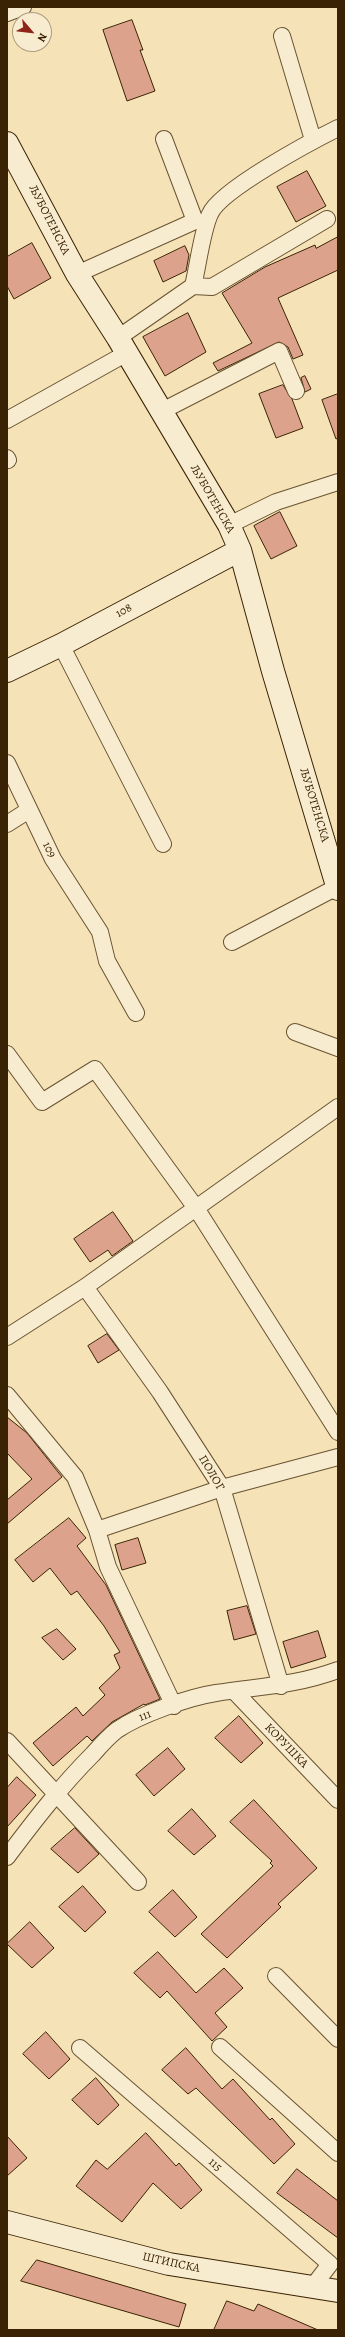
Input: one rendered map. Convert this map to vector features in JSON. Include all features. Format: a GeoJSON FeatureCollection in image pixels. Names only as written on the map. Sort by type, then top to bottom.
{"type":"FeatureCollection","features":[{"type":"Feature","properties":{"kind":"main road","name":"ЉУБОТЕНСКА"},"geometry":{"type":"LineString","coordinates":[[7,143],[77,274],[229,525],[240,550],[273,672],[334,854],[338,888]]}},
{"type":"Feature","properties":{"kind":"main road","name":"108"},"geometry":{"type":"LineString","coordinates":[[7,671],[61,645],[240,550]]}},
{"type":"Feature","properties":{"kind":"main road","name":"ШТИПСКА"},"geometry":{"type":"LineString","coordinates":[[7,2222],[169,2264],[314,2285],[338,2291]]}},
{"type":"Feature","properties":{"kind":"street"},"geometry":{"type":"LineString","coordinates":[[7,13],[23,7]]}},
{"type":"Feature","properties":{"kind":"street"},"geometry":{"type":"LineString","coordinates":[[282,36],[313,140]]}},
{"type":"Feature","properties":{"kind":"street"},"geometry":{"type":"LineString","coordinates":[[7,420],[122,346],[193,286],[210,214],[243,183],[313,140],[338,128]]}},
{"type":"Feature","properties":{"kind":"street"},"geometry":{"type":"LineString","coordinates":[[77,274],[195,221],[164,139]]}},
{"type":"Feature","properties":{"kind":"street"},"geometry":{"type":"LineString","coordinates":[[193,286],[212,287],[327,218]]}},
{"type":"Feature","properties":{"kind":"street"},"geometry":{"type":"LineString","coordinates":[[160,412],[280,351],[296,391]]}},
{"type":"Feature","properties":{"kind":"street"},"geometry":{"type":"LineString","coordinates":[[229,525],[276,502],[338,482]]}},
{"type":"Feature","properties":{"kind":"street"},"geometry":{"type":"LineString","coordinates":[[61,645],[163,844]]}},
{"type":"Feature","properties":{"kind":"street","name":"109"},"geometry":{"type":"LineString","coordinates":[[7,763],[53,859],[100,932],[107,961],[136,1013]]}},
{"type":"Feature","properties":{"kind":"street"},"geometry":{"type":"LineString","coordinates":[[7,824],[29,810]]}},
{"type":"Feature","properties":{"kind":"street"},"geometry":{"type":"LineString","coordinates":[[232,942],[338,888]]}},
{"type":"Feature","properties":{"kind":"street"},"geometry":{"type":"LineString","coordinates":[[295,1032],[338,1048]]}},
{"type":"Feature","properties":{"kind":"street"},"geometry":{"type":"LineString","coordinates":[[7,1054],[42,1102],[95,1069],[196,1208],[338,1432]]}},
{"type":"Feature","properties":{"kind":"street"},"geometry":{"type":"LineString","coordinates":[[7,1337],[85,1287],[338,1108]]}},
{"type":"Feature","properties":{"kind":"street","name":"ПОЛОГ"},"geometry":{"type":"LineString","coordinates":[[85,1287],[160,1392],[222,1488],[281,1686]]}},
{"type":"Feature","properties":{"kind":"street"},"geometry":{"type":"LineString","coordinates":[[7,1395],[75,1477],[97,1530],[110,1573],[174,1706]]}},
{"type":"Feature","properties":{"kind":"street"},"geometry":{"type":"LineString","coordinates":[[97,1530],[222,1488],[338,1457]]}},
{"type":"Feature","properties":{"kind":"street","name":"111"},"geometry":{"type":"LineString","coordinates":[[7,1856],[55,1793],[116,1731],[140,1718],[210,1694],[281,1686],[314,1678],[338,1670]]}},
{"type":"Feature","properties":{"kind":"street","name":"КОРУШКА"},"geometry":{"type":"LineString","coordinates":[[235,1692],[337,1797]]}},
{"type":"Feature","properties":{"kind":"street"},"geometry":{"type":"LineString","coordinates":[[7,1741],[138,1882]]}},
{"type":"Feature","properties":{"kind":"street"},"geometry":{"type":"LineString","coordinates":[[276,1976],[338,2039]]}},
{"type":"Feature","properties":{"kind":"street"},"geometry":{"type":"LineString","coordinates":[[220,2047],[338,2153]]}},
{"type":"Feature","properties":{"kind":"street","name":"115"},"geometry":{"type":"LineString","coordinates":[[80,2048],[330,2264],[314,2285]]}},
{"type":"Feature","properties":{"kind":"building"},"geometry":{"type":"Polygon","coordinates":[[[132,20],[143,50],[140,50],[155,91],[127,101],[103,30],[132,20]]]}},
{"type":"Feature","properties":{"kind":"building"},"geometry":{"type":"Polygon","coordinates":[[[307,171],[326,206],[296,222],[277,187],[307,171]]]}},
{"type":"Feature","properties":{"kind":"building"},"geometry":{"type":"Polygon","coordinates":[[[338,237],[338,270],[278,298],[303,355],[293,359],[288,347],[279,342],[218,371],[213,363],[252,343],[222,293],[265,267],[315,245],[316,248],[338,237]]]}},
{"type":"Feature","properties":{"kind":"building"},"geometry":{"type":"Polygon","coordinates":[[[32,243],[51,278],[14,299],[7,286],[7,257],[32,243]]]}},
{"type":"Feature","properties":{"kind":"building"},"geometry":{"type":"Polygon","coordinates":[[[185,246],[189,255],[186,271],[163,282],[154,261],[185,246]]]}},
{"type":"Feature","properties":{"kind":"building"},"geometry":{"type":"Polygon","coordinates":[[[188,313],[206,352],[165,376],[143,337],[188,313]]]}},
{"type":"Feature","properties":{"kind":"building"},"geometry":{"type":"Polygon","coordinates":[[[305,376],[311,389],[305,392],[301,378],[305,376]]]}},
{"type":"Feature","properties":{"kind":"building"},"geometry":{"type":"Polygon","coordinates":[[[283,385],[292,399],[303,428],[276,438],[259,394],[283,385]]]}},
{"type":"Feature","properties":{"kind":"building"},"geometry":{"type":"Polygon","coordinates":[[[338,394],[338,438],[336,439],[322,400],[338,394]]]}},
{"type":"Feature","properties":{"kind":"building"},"geometry":{"type":"Polygon","coordinates":[[[280,512],[297,546],[271,559],[254,526],[280,512]]]}},
{"type":"Feature","properties":{"kind":"building"},"geometry":{"type":"Polygon","coordinates":[[[113,1212],[133,1241],[112,1256],[108,1250],[90,1262],[74,1239],[113,1212]]]}},
{"type":"Feature","properties":{"kind":"building"},"geometry":{"type":"Polygon","coordinates":[[[107,1334],[119,1350],[98,1363],[88,1346],[107,1334]]]}},
{"type":"Feature","properties":{"kind":"building"},"geometry":{"type":"Polygon","coordinates":[[[7,1417],[27,1433],[62,1477],[7,1524],[7,1500],[32,1479],[7,1453],[7,1417]]]}},
{"type":"Feature","properties":{"kind":"building"},"geometry":{"type":"Polygon","coordinates":[[[69,1518],[86,1538],[77,1546],[106,1585],[160,1699],[145,1705],[144,1704],[112,1722],[92,1741],[87,1736],[53,1766],[33,1743],[76,1707],[83,1716],[105,1695],[99,1688],[120,1668],[114,1655],[120,1652],[104,1626],[77,1591],[71,1595],[50,1568],[33,1582],[15,1560],[69,1518]]]}},
{"type":"Feature","properties":{"kind":"building"},"geometry":{"type":"Polygon","coordinates":[[[138,1538],[146,1563],[122,1570],[115,1545],[138,1538]]]}},
{"type":"Feature","properties":{"kind":"building"},"geometry":{"type":"Polygon","coordinates":[[[247,1606],[256,1634],[234,1640],[227,1611],[247,1606]]]}},
{"type":"Feature","properties":{"kind":"building"},"geometry":{"type":"Polygon","coordinates":[[[57,1629],[76,1649],[63,1660],[42,1638],[57,1629]]]}},
{"type":"Feature","properties":{"kind":"building"},"geometry":{"type":"Polygon","coordinates":[[[318,1631],[326,1657],[291,1668],[283,1642],[318,1631]]]}},
{"type":"Feature","properties":{"kind":"building"},"geometry":{"type":"Polygon","coordinates":[[[239,1716],[263,1743],[241,1763],[215,1738],[239,1716]]]}},
{"type":"Feature","properties":{"kind":"building"},"geometry":{"type":"Polygon","coordinates":[[[168,1748],[185,1769],[154,1796],[136,1775],[168,1748]]]}},
{"type":"Feature","properties":{"kind":"building"},"geometry":{"type":"Polygon","coordinates":[[[17,1777],[36,1795],[7,1827],[7,1788],[17,1777]]]}},
{"type":"Feature","properties":{"kind":"building"},"geometry":{"type":"Polygon","coordinates":[[[254,1800],[317,1868],[278,1904],[281,1907],[227,1958],[201,1934],[273,1866],[270,1863],[272,1861],[230,1822],[254,1800]]]}},
{"type":"Feature","properties":{"kind":"building"},"geometry":{"type":"Polygon","coordinates":[[[192,1809],[216,1836],[194,1855],[168,1831],[192,1809]]]}},
{"type":"Feature","properties":{"kind":"building"},"geometry":{"type":"Polygon","coordinates":[[[75,1828],[99,1854],[78,1873],[51,1849],[75,1828]]]}},
{"type":"Feature","properties":{"kind":"building"},"geometry":{"type":"Polygon","coordinates":[[[83,1886],[106,1912],[85,1932],[59,1907],[83,1886]]]}},
{"type":"Feature","properties":{"kind":"building"},"geometry":{"type":"Polygon","coordinates":[[[173,1890],[197,1917],[175,1937],[149,1912],[173,1890]]]}},
{"type":"Feature","properties":{"kind":"building"},"geometry":{"type":"Polygon","coordinates":[[[30,1922],[54,1948],[32,1968],[7,1944],[30,1922]]]}},
{"type":"Feature","properties":{"kind":"building"},"geometry":{"type":"Polygon","coordinates":[[[158,1952],[196,1993],[224,1968],[243,1988],[215,2013],[227,2027],[212,2041],[167,1991],[160,1998],[134,1973],[158,1952]]]}},
{"type":"Feature","properties":{"kind":"building"},"geometry":{"type":"Polygon","coordinates":[[[46,2032],[70,2059],[49,2079],[23,2054],[46,2032]]]}},
{"type":"Feature","properties":{"kind":"building"},"geometry":{"type":"Polygon","coordinates":[[[186,2048],[222,2089],[233,2079],[270,2120],[272,2118],[295,2144],[274,2164],[196,2088],[188,2094],[162,2070],[186,2048]]]}},
{"type":"Feature","properties":{"kind":"building"},"geometry":{"type":"Polygon","coordinates":[[[96,2078],[119,2105],[98,2125],[72,2100],[96,2078]]]}},
{"type":"Feature","properties":{"kind":"building"},"geometry":{"type":"Polygon","coordinates":[[[146,2133],[176,2166],[179,2163],[202,2190],[181,2209],[153,2183],[122,2222],[76,2186],[96,2160],[107,2169],[146,2133]]]}},
{"type":"Feature","properties":{"kind":"building"},"geometry":{"type":"Polygon","coordinates":[[[7,2136],[27,2158],[7,2176],[7,2136]]]}},
{"type":"Feature","properties":{"kind":"building"},"geometry":{"type":"Polygon","coordinates":[[[297,2169],[338,2201],[338,2238],[277,2193],[297,2169]]]}},
{"type":"Feature","properties":{"kind":"building"},"geometry":{"type":"Polygon","coordinates":[[[37,2260],[186,2304],[179,2327],[21,2281],[37,2260]]]}},
{"type":"Feature","properties":{"kind":"building"},"geometry":{"type":"Polygon","coordinates":[[[227,2301],[254,2311],[258,2304],[318,2330],[214,2330],[227,2301]]]}}]}
